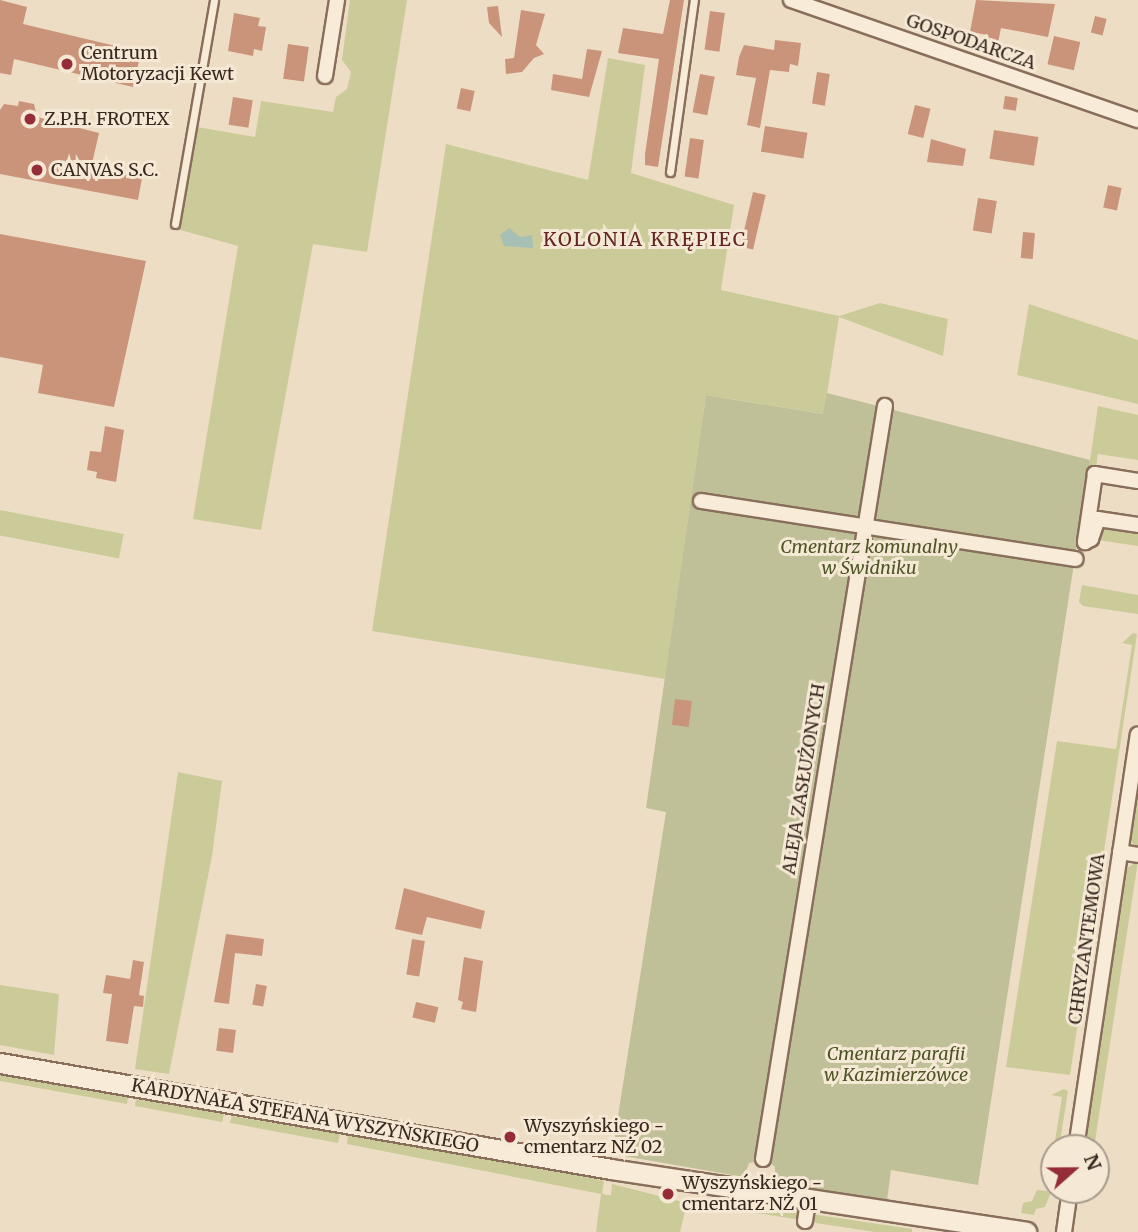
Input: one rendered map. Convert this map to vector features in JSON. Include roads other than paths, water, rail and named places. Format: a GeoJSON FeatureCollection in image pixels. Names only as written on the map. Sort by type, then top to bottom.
{"type":"FeatureCollection","features":[{"type":"Feature","properties":{"kind":"street"},"geometry":{"type":"LineString","coordinates":[[325,76],[337,0]]}},
{"type":"Feature","properties":{"kind":"street","name":"GOSPODARCZA"},"geometry":{"type":"LineString","coordinates":[[791,0],[1138,120]]}},
{"type":"Feature","properties":{"kind":"street","name":"ALEJA ZASŁUŻONYCH"},"geometry":{"type":"LineString","coordinates":[[763,1159],[885,407]]}},
{"type":"Feature","properties":{"kind":"street"},"geometry":{"type":"LineString","coordinates":[[1138,481],[1095,474],[1086,542],[1091,539],[1094,522],[1098,519],[1138,525]]}},
{"type":"Feature","properties":{"kind":"street"},"geometry":{"type":"LineString","coordinates":[[701,500],[1076,559]]}},
{"type":"Feature","properties":{"kind":"street","name":"CHRYZANTEMOWA"},"geometry":{"type":"LineString","coordinates":[[1078,1134],[1138,735]]}},
{"type":"Feature","properties":{"kind":"street"},"geometry":{"type":"LineString","coordinates":[[1119,852],[1138,855]]}},
{"type":"Feature","properties":{"kind":"street","name":"KARDYNAŁA STEFANA WYSZYŃSKIEGO"},"geometry":{"type":"LineString","coordinates":[[0,1063],[808,1201],[1026,1232]]}},
{"type":"Feature","properties":{"kind":"street"},"geometry":{"type":"LineString","coordinates":[[805,1221],[808,1201]]}},
{"type":"Feature","properties":{"kind":"street"},"geometry":{"type":"LineString","coordinates":[[1064,1232],[1068,1204]]}},
{"type":"Feature","properties":{"kind":"lane"},"geometry":{"type":"LineString","coordinates":[[175,224],[214,0]]}},
{"type":"Feature","properties":{"kind":"lane"},"geometry":{"type":"LineString","coordinates":[[670,172],[694,0]]}},
{"type":"Feature","properties":{"kind":"place","name":"Centrum Motoryzacji Kewt"},"geometry":{"type":"Point","coordinates":[67,64]}},
{"type":"Feature","properties":{"kind":"place","name":"Z.P.H. FROTEX"},"geometry":{"type":"Point","coordinates":[30,119]}},
{"type":"Feature","properties":{"kind":"place","name":"CANVAS S.C."},"geometry":{"type":"Point","coordinates":[37,170]}},
{"type":"Feature","properties":{"kind":"place","name":"Wyszyńskiego - cmentarz NŻ 02"},"geometry":{"type":"Point","coordinates":[510,1137]}},
{"type":"Feature","properties":{"kind":"place","name":"Wyszyńskiego - cmentarz NŻ 01"},"geometry":{"type":"Point","coordinates":[668,1194]}},
{"type":"Feature","properties":{"kind":"district","name":"KOLONIA KRĘPIEC"},"geometry":{"type":"Point","coordinates":[645,240]}},
{"type":"Feature","properties":{"kind":"park label","name":"Cmentarz komunalny w Świdniku"},"geometry":{"type":"Point","coordinates":[869,558]}},
{"type":"Feature","properties":{"kind":"park label","name":"Cmentarz parafii w Kazimierzówce"},"geometry":{"type":"Point","coordinates":[896,1065]}}]}
